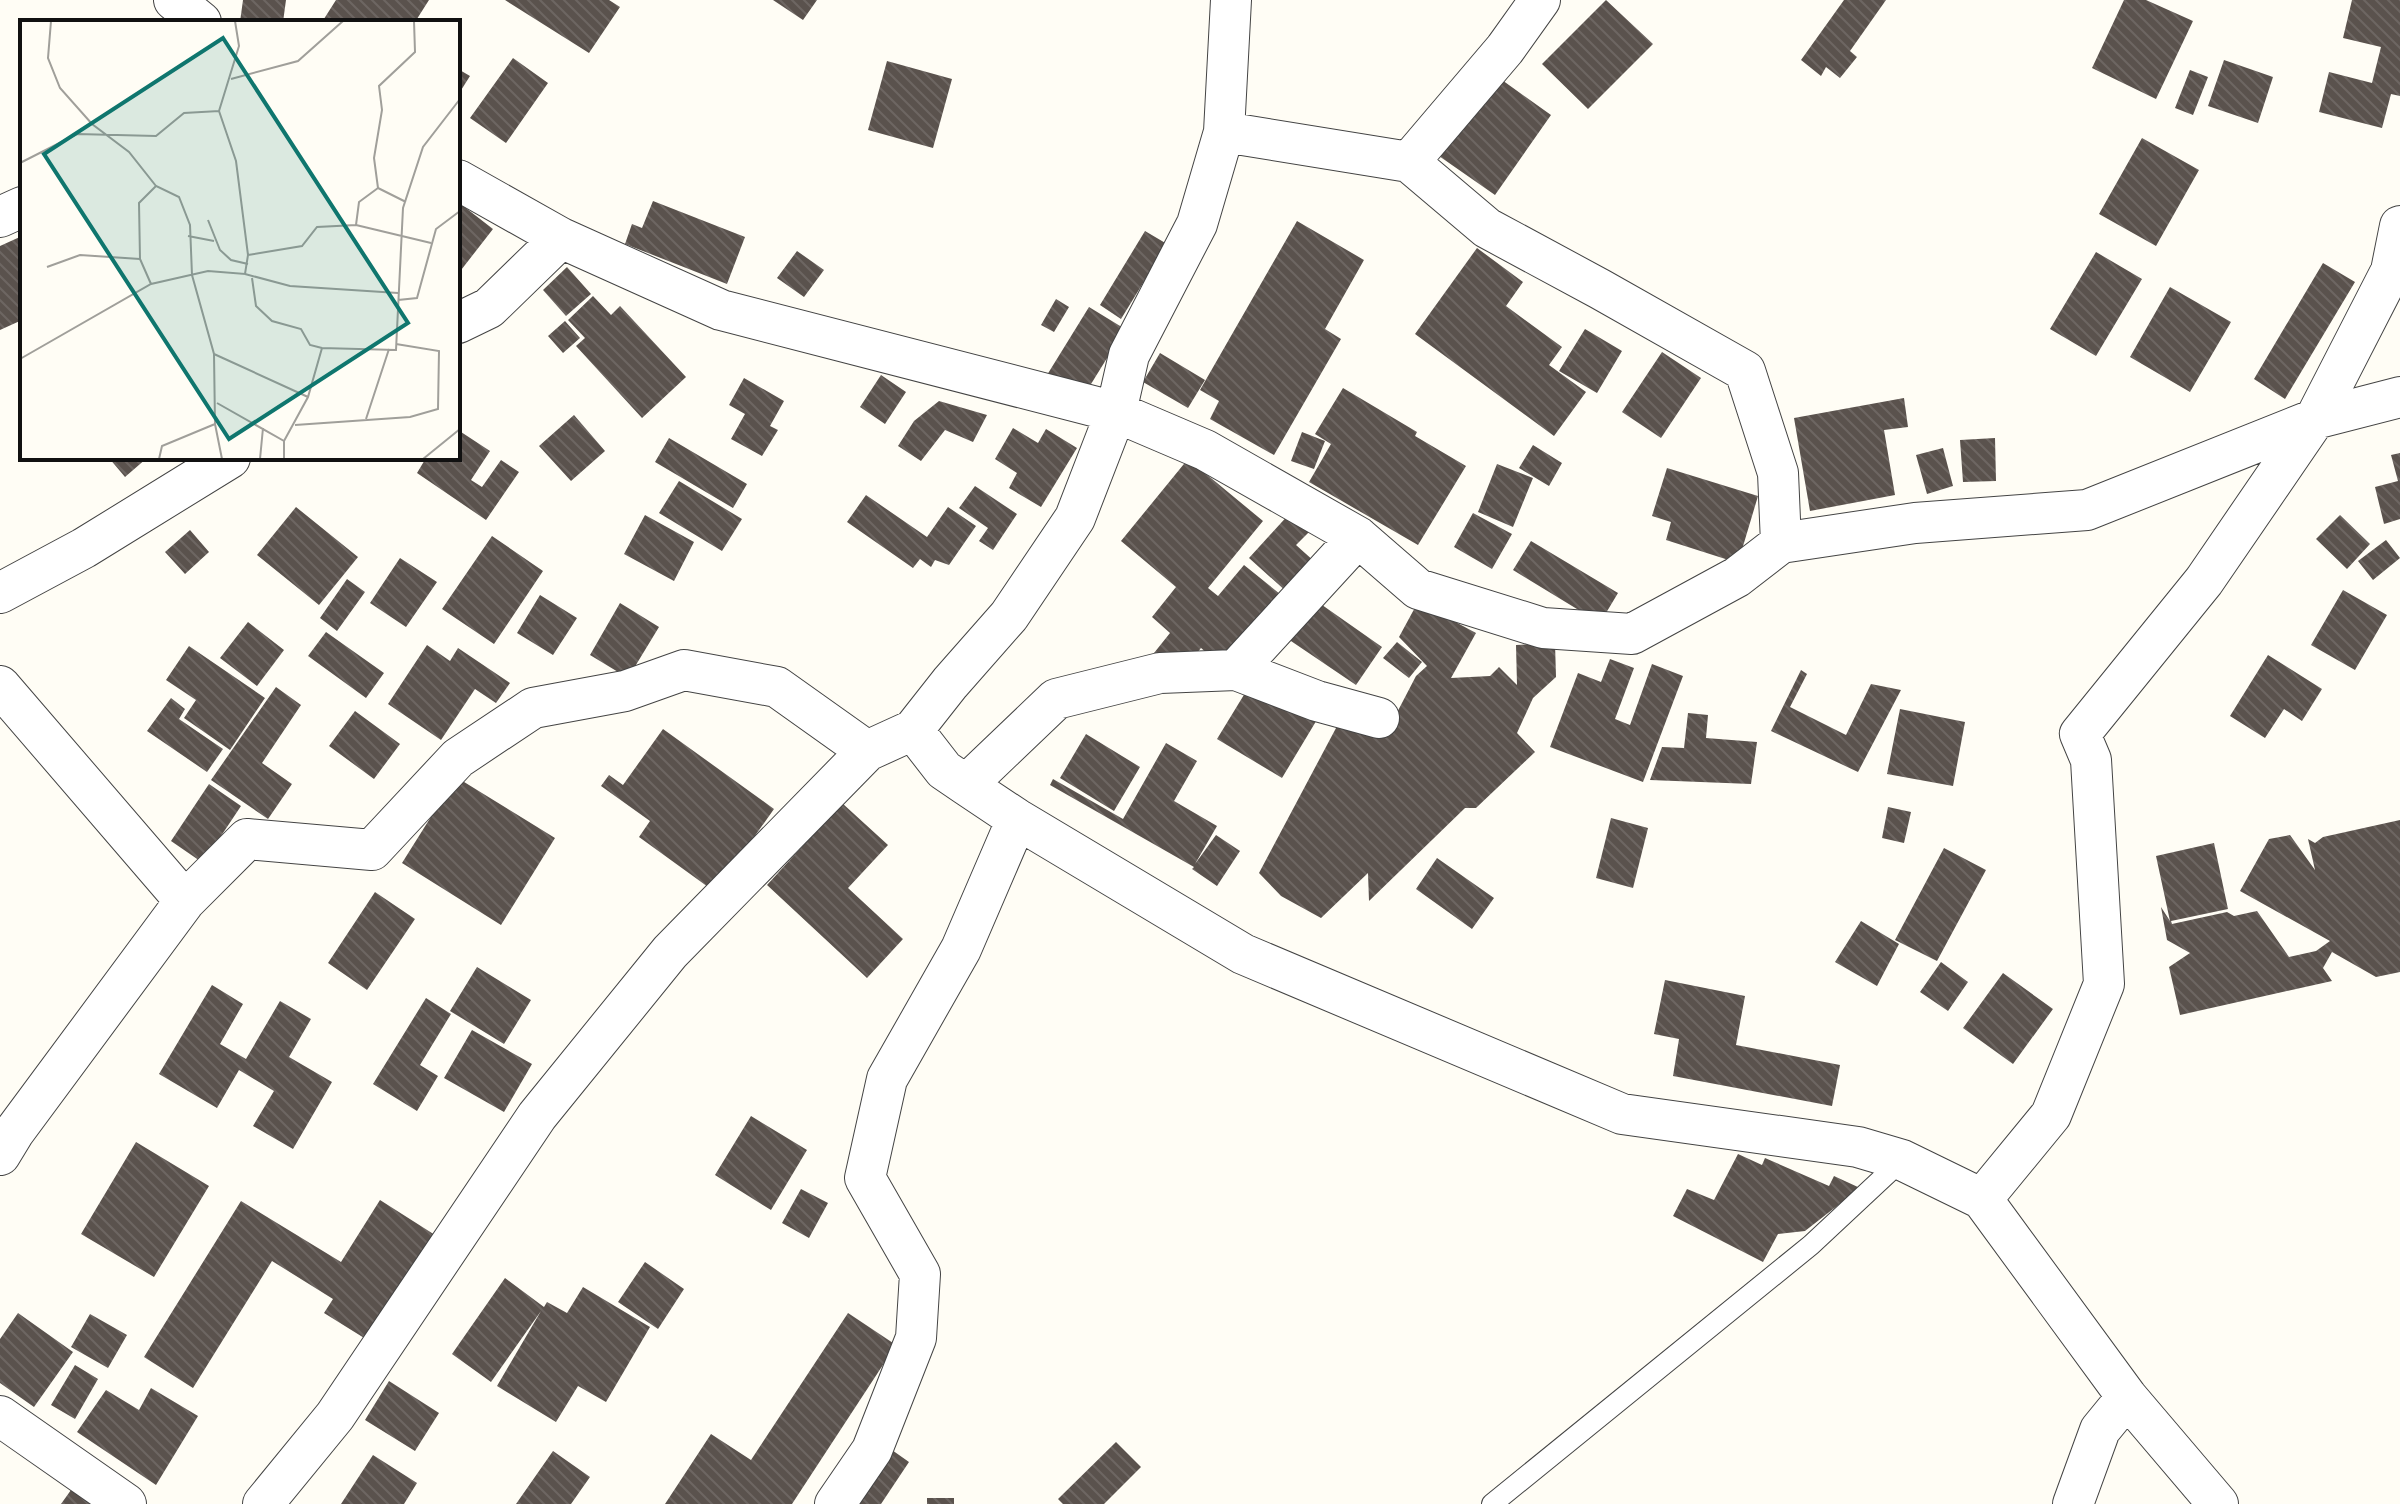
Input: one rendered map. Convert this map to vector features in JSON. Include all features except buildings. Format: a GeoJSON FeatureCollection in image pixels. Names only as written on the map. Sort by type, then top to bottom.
{"type":"FeatureCollection","features":[{"type":"Feature","properties":{"kind":"street"},"geometry":{"type":"LineString","coordinates":[[174,0],[199,20]]}},
{"type":"Feature","properties":{"kind":"street"},"geometry":{"type":"LineString","coordinates":[[263,1504],[335,1416],[537,1116],[670,952],[867,751],[913,730],[1009,616],[1075,518],[1116,412],[1129,355],[1197,224],[1224,132],[1231,0]]}},
{"type":"Feature","properties":{"kind":"street"},"geometry":{"type":"LineString","coordinates":[[1409,162],[1505,49],[1540,0]]}},
{"type":"Feature","properties":{"kind":"street"},"geometry":{"type":"LineString","coordinates":[[1224,132],[1409,162],[1487,228],[1745,371],[1778,473],[1781,543]]}},
{"type":"Feature","properties":{"kind":"street"},"geometry":{"type":"LineString","coordinates":[[460,181],[561,238],[721,310],[1116,412],[1205,450],[1358,537],[1418,589],[1543,628],[1632,634],[1737,577],[1781,543],[1915,523],[2087,510],[2315,419],[2400,397]]}},
{"type":"Feature","properties":{"kind":"street"},"geometry":{"type":"LineString","coordinates":[[0,217],[20,208]]}},
{"type":"Feature","properties":{"kind":"street"},"geometry":{"type":"LineString","coordinates":[[1982,1199],[2051,1115],[2104,984],[2091,760],[2080,734],[2204,581],[2315,419],[2391,271],[2400,226]]}},
{"type":"Feature","properties":{"kind":"street"},"geometry":{"type":"LineString","coordinates":[[460,322],[489,308],[561,238]]}},
{"type":"Feature","properties":{"kind":"street"},"geometry":{"type":"LineString","coordinates":[[0,593],[84,548],[227,460]]}},
{"type":"Feature","properties":{"kind":"street"},"geometry":{"type":"LineString","coordinates":[[1236,670],[1358,537]]}},
{"type":"Feature","properties":{"kind":"street"},"geometry":{"type":"LineString","coordinates":[[0,1155],[185,901],[247,839],[372,850],[458,758],[533,708],[625,691],[684,670],[777,687],[867,751]]}},
{"type":"Feature","properties":{"kind":"street"},"geometry":{"type":"LineString","coordinates":[[966,785],[1056,699],[1160,673],[1236,670],[1317,701],[1379,718]]}},
{"type":"Feature","properties":{"kind":"street"},"geometry":{"type":"LineString","coordinates":[[0,686],[185,901]]}},
{"type":"Feature","properties":{"kind":"street"},"geometry":{"type":"LineString","coordinates":[[913,730],[944,770],[966,785],[1017,819],[1243,954],[1622,1114],[1858,1147],[1902,1160],[1982,1199],[2127,1397],[2218,1504]]}},
{"type":"Feature","properties":{"kind":"street"},"geometry":{"type":"LineString","coordinates":[[835,1504],[872,1450],[916,1338],[920,1274],[865,1178],[887,1079],[961,949],[1017,819]]}},
{"type":"Feature","properties":{"kind":"street"},"geometry":{"type":"LineString","coordinates":[[2073,1504],[2100,1430],[2127,1397]]}},
{"type":"Feature","properties":{"kind":"street"},"geometry":{"type":"LineString","coordinates":[[0,1416],[126,1504]]}},
{"type":"Feature","properties":{"kind":"lane"},"geometry":{"type":"LineString","coordinates":[[1492,1504],[1811,1245],[1902,1160]]}}]}
